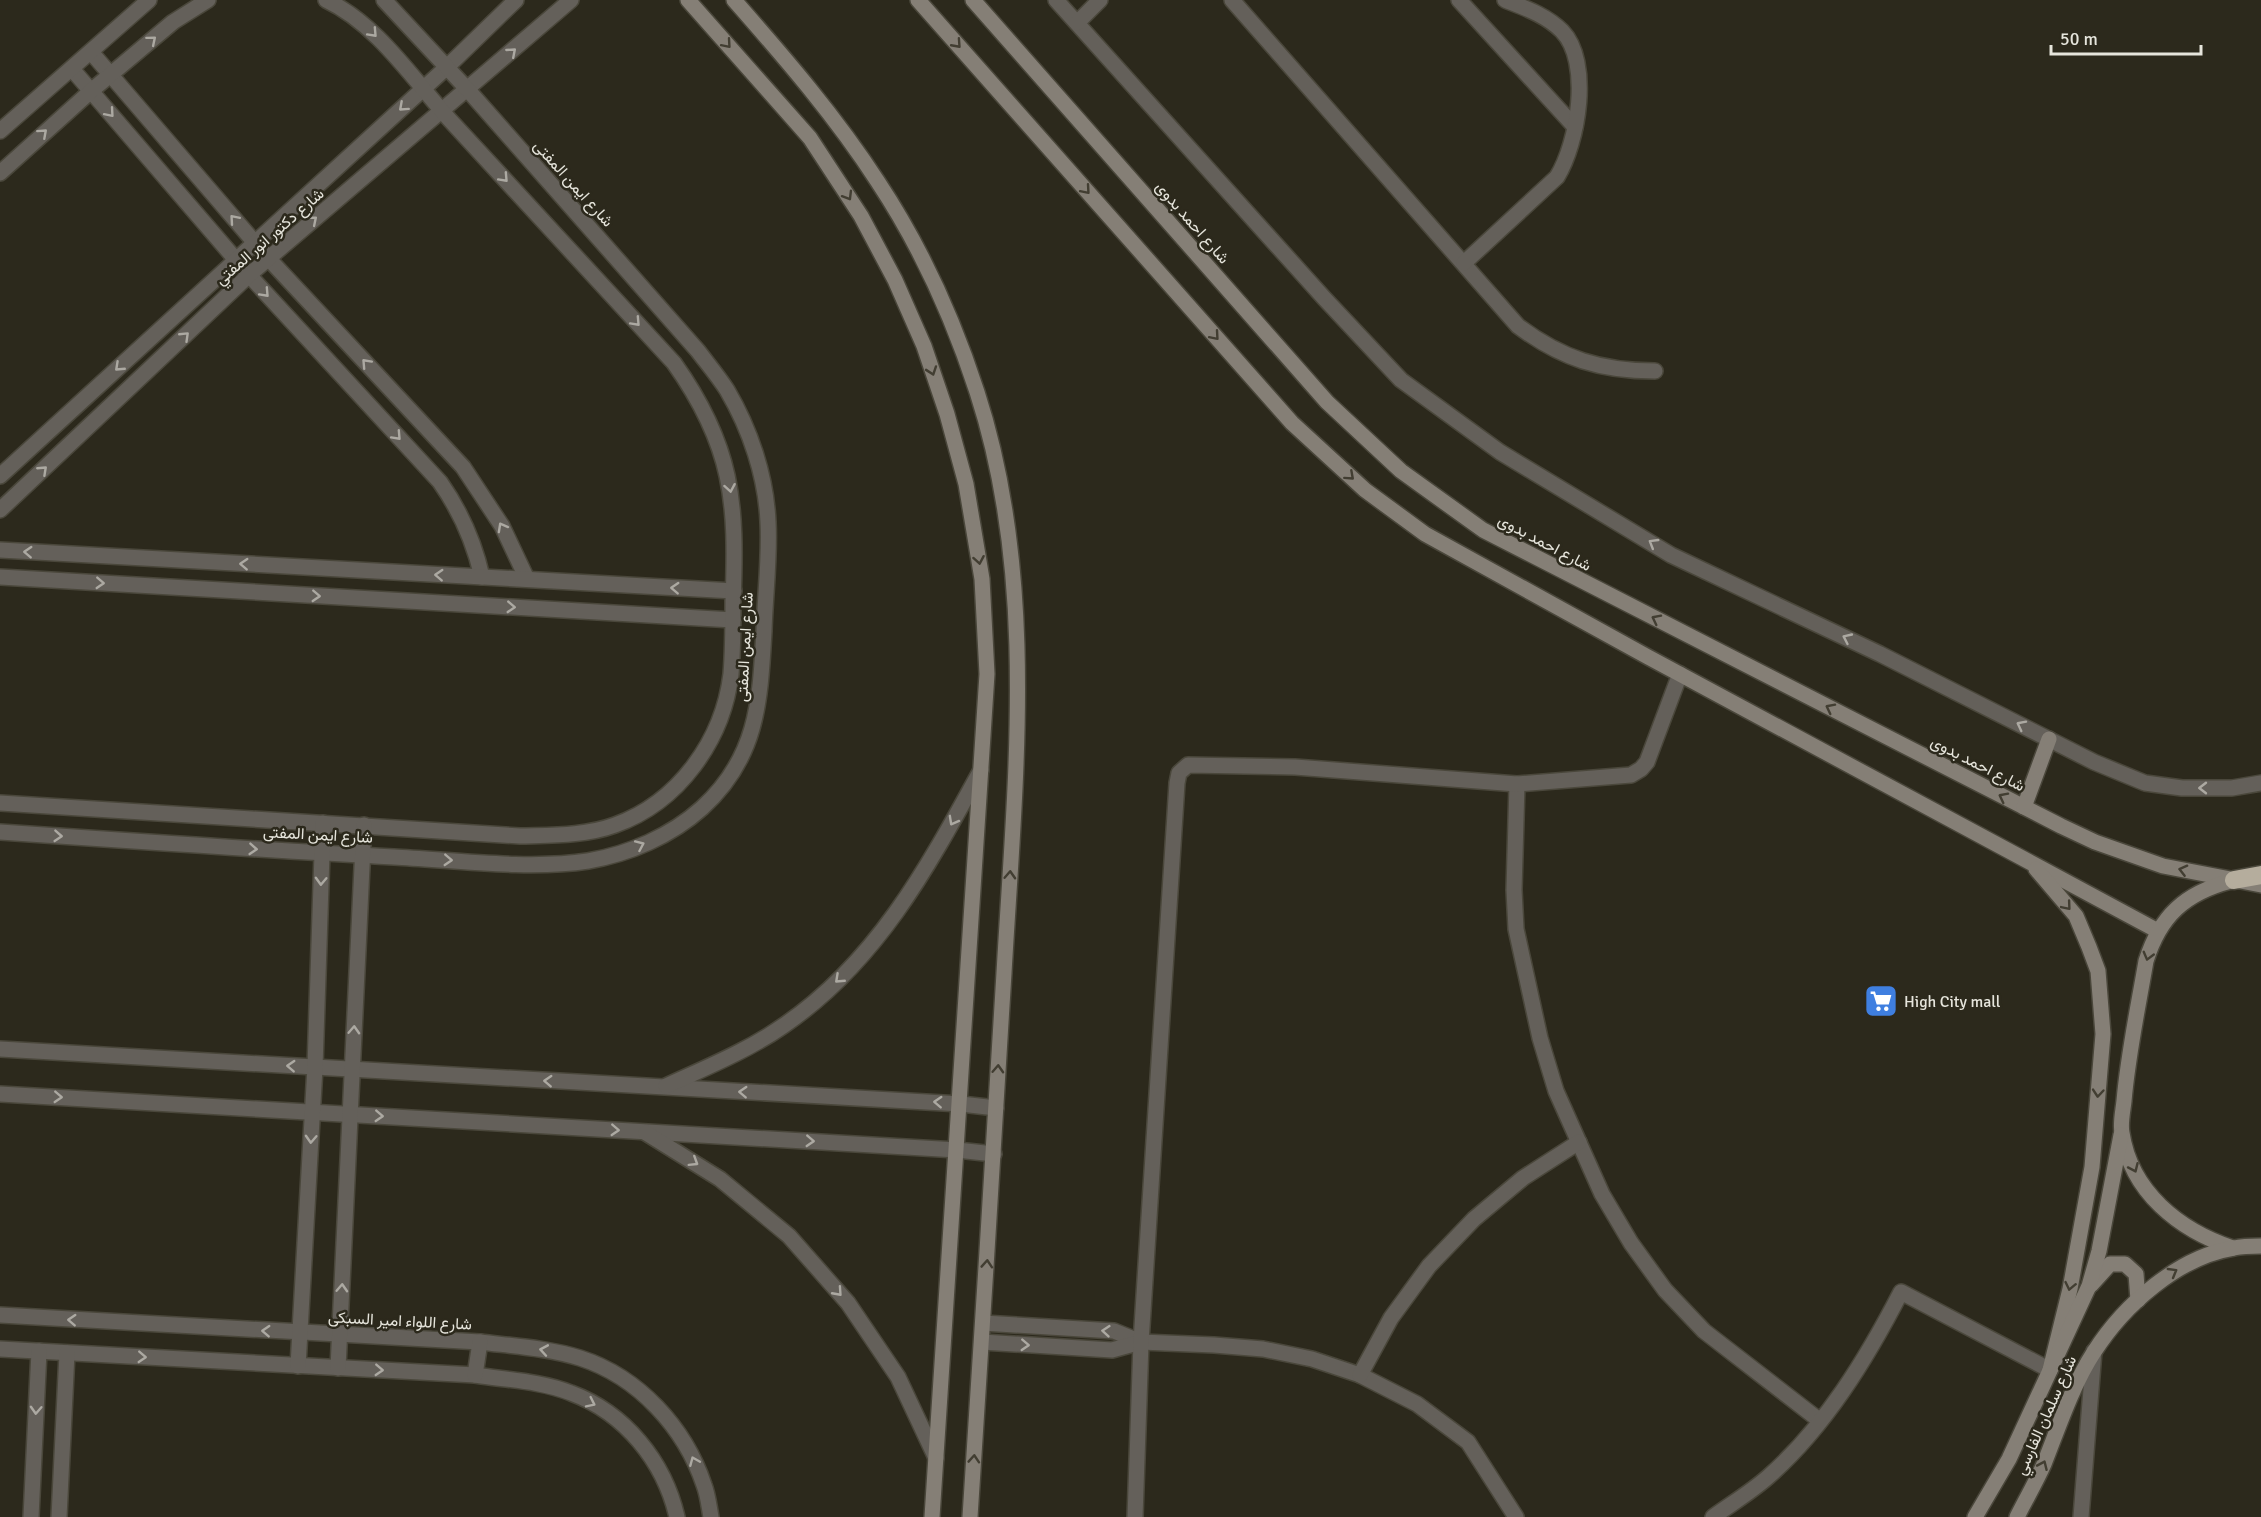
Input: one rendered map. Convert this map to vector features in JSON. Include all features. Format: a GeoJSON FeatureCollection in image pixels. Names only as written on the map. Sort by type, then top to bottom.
{"type":"FeatureCollection","features":[{"type":"Feature","properties":{"kind":"highway"},"geometry":{"type":"LineString","coordinates":[[2234,880],[2261,875]]}},
{"type":"Feature","properties":{"kind":"street"},"geometry":{"type":"LineString","coordinates":[[0,131],[149,0]]}},
{"type":"Feature","properties":{"kind":"street"},"geometry":{"type":"LineString","coordinates":[[0,172],[173,22],[208,0]]}},
{"type":"Feature","properties":{"kind":"street","name":"شارع ايمن المفتى"},"geometry":{"type":"LineString","coordinates":[[0,803],[520,836],[568,835],[614,826],[644,811],[672,791],[694,766],[712,738],[724,709],[731,674],[734,591],[732,501],[726,464],[713,428],[696,394],[674,363],[422,89],[369,28],[345,9],[326,0]]}},
{"type":"Feature","properties":{"kind":"street","name":"شارع ايمن المفتى"},"geometry":{"type":"LineString","coordinates":[[0,832],[525,864],[586,861],[623,853],[664,834],[701,808],[732,773],[746,749],[758,714],[768,522],[762,476],[748,430],[726,388],[698,351],[468,90],[384,0]]}},
{"type":"Feature","properties":{"kind":"street","name":"شارع دكتور انور المفتي"},"geometry":{"type":"LineString","coordinates":[[0,476],[447,67],[516,0]]}},
{"type":"Feature","properties":{"kind":"street","name":"شارع دكتور انور المفتي"},"geometry":{"type":"LineString","coordinates":[[0,510],[268,258],[571,0]]}},
{"type":"Feature","properties":{"kind":"street"},"geometry":{"type":"LineString","coordinates":[[688,0],[810,138],[836,176],[895,280],[924,346],[947,414],[966,484],[982,579],[987,674],[961,1104],[932,1517]]}},
{"type":"Feature","properties":{"kind":"street"},"geometry":{"type":"LineString","coordinates":[[734,0],[834,119],[879,183],[919,251],[952,321],[978,395],[998,471],[1007,526],[1017,648],[1018,732],[994,1154],[970,1517]]}},
{"type":"Feature","properties":{"kind":"street"},"geometry":{"type":"LineString","coordinates":[[918,0],[1292,423],[1365,490],[1425,534],[2158,931]]}},
{"type":"Feature","properties":{"kind":"street","name":"شارع احمد بدوى"},"geometry":{"type":"LineString","coordinates":[[973,0],[1327,402],[1401,471],[1483,530],[2061,826],[2129,855],[2175,868],[2261,885]]}},
{"type":"Feature","properties":{"kind":"street"},"geometry":{"type":"LineString","coordinates":[[1077,23],[1100,0]]}},
{"type":"Feature","properties":{"kind":"street"},"geometry":{"type":"LineString","coordinates":[[1232,0],[1518,326],[1551,348],[1590,364],[1622,370],[1656,371]]}},
{"type":"Feature","properties":{"kind":"street"},"geometry":{"type":"LineString","coordinates":[[1460,0],[1575,127]]}},
{"type":"Feature","properties":{"kind":"street"},"geometry":{"type":"LineString","coordinates":[[1464,263],[1557,177],[1567,162],[1575,127],[1578,64],[1573,48],[1564,33],[1551,21],[1505,0]]}},
{"type":"Feature","properties":{"kind":"street"},"geometry":{"type":"LineString","coordinates":[[1058,1],[1324,298],[1401,380],[1500,452],[1671,555],[1880,654],[2094,762],[2145,783],[2182,788],[2232,788],[2261,783]]}},
{"type":"Feature","properties":{"kind":"street"},"geometry":{"type":"LineString","coordinates":[[91,52],[268,258],[463,467],[502,526],[527,579]]}},
{"type":"Feature","properties":{"kind":"street"},"geometry":{"type":"LineString","coordinates":[[72,69],[249,275],[440,482],[469,531],[482,577]]}},
{"type":"Feature","properties":{"kind":"street"},"geometry":{"type":"LineString","coordinates":[[0,550],[734,591]]}},
{"type":"Feature","properties":{"kind":"street"},"geometry":{"type":"LineString","coordinates":[[57,580],[58,554]]}},
{"type":"Feature","properties":{"kind":"street"},"geometry":{"type":"LineString","coordinates":[[0,577],[733,620]]}},
{"type":"Feature","properties":{"kind":"street"},"geometry":{"type":"LineString","coordinates":[[1135,1517],[1142,1342],[1179,773],[1188,765],[1295,767],[1517,784],[1631,775],[1641,769],[1650,756],[1680,674]]}},
{"type":"Feature","properties":{"kind":"street"},"geometry":{"type":"LineString","coordinates":[[2024,807],[2049,739]]}},
{"type":"Feature","properties":{"kind":"street"},"geometry":{"type":"LineString","coordinates":[[662,1087],[725,1059],[783,1026],[854,966],[888,925],[935,853],[981,770]]}},
{"type":"Feature","properties":{"kind":"street"},"geometry":{"type":"LineString","coordinates":[[1517,784],[1514,890],[1516,929],[1540,1038],[1556,1091],[1602,1194],[1631,1243],[1665,1290],[1704,1331],[1819,1420]]}},
{"type":"Feature","properties":{"kind":"street"},"geometry":{"type":"LineString","coordinates":[[298,1365],[315,1067],[323,823]]}},
{"type":"Feature","properties":{"kind":"street"},"geometry":{"type":"LineString","coordinates":[[338,1368],[364,825]]}},
{"type":"Feature","properties":{"kind":"street"},"geometry":{"type":"LineString","coordinates":[[2030,861],[2076,916],[2098,971],[2102,1002],[2103,1034],[2092,1167],[2070,1289],[2050,1370]]}},
{"type":"Feature","properties":{"kind":"street"},"geometry":{"type":"LineString","coordinates":[[2050,1370],[2089,1286],[2098,1251],[2121,1132],[2126,1080],[2146,962],[2158,931],[2167,918],[2190,897],[2234,880]]}},
{"type":"Feature","properties":{"kind":"street"},"geometry":{"type":"LineString","coordinates":[[0,1049],[961,1104],[996,1108]]}},
{"type":"Feature","properties":{"kind":"street"},"geometry":{"type":"LineString","coordinates":[[0,1094],[644,1131],[994,1154]]}},
{"type":"Feature","properties":{"kind":"street"},"geometry":{"type":"LineString","coordinates":[[644,1131],[720,1179],[789,1236],[841,1294],[898,1377],[936,1458]]}},
{"type":"Feature","properties":{"kind":"street"},"geometry":{"type":"LineString","coordinates":[[2121,1132],[2141,1184],[2155,1203],[2179,1222],[2212,1241],[2233,1248]]}},
{"type":"Feature","properties":{"kind":"street"},"geometry":{"type":"LineString","coordinates":[[1360,1375],[1391,1318],[1429,1266],[1444,1250],[1474,1219],[1523,1178],[1579,1142]]}},
{"type":"Feature","properties":{"kind":"street","name":"شارع سلمان الفارسي"},"geometry":{"type":"LineString","coordinates":[[2017,1517],[2043,1466],[2065,1408],[2094,1351],[2138,1300],[2167,1275],[2199,1258],[2233,1248],[2261,1246]]}},
{"type":"Feature","properties":{"kind":"street"},"geometry":{"type":"LineString","coordinates":[[2089,1286],[2110,1264],[2125,1264],[2136,1275],[2138,1300]]}},
{"type":"Feature","properties":{"kind":"street"},"geometry":{"type":"LineString","coordinates":[[1713,1517],[1768,1477],[1819,1420],[1856,1371],[1901,1292],[2050,1370]]}},
{"type":"Feature","properties":{"kind":"street","name":"شارع اللواء امير السبكى"},"geometry":{"type":"LineString","coordinates":[[0,1315],[480,1342],[545,1349],[581,1358],[615,1373],[645,1395],[671,1422],[691,1453],[705,1487],[711,1517]]}},
{"type":"Feature","properties":{"kind":"street"},"geometry":{"type":"LineString","coordinates":[[983,1323],[1114,1331],[1142,1342],[1263,1349],[1312,1359],[1360,1375],[1417,1404],[1468,1442],[1516,1517]]}},
{"type":"Feature","properties":{"kind":"street"},"geometry":{"type":"LineString","coordinates":[[475,1375],[480,1342]]}},
{"type":"Feature","properties":{"kind":"street"},"geometry":{"type":"LineString","coordinates":[[982,1342],[1112,1350],[1142,1342]]}},
{"type":"Feature","properties":{"kind":"street"},"geometry":{"type":"LineString","coordinates":[[0,1349],[475,1375],[537,1384],[570,1392],[601,1407],[628,1428],[650,1454],[667,1483],[677,1517]]}},
{"type":"Feature","properties":{"kind":"street"},"geometry":{"type":"LineString","coordinates":[[32,1517],[39,1351]]}},
{"type":"Feature","properties":{"kind":"street"},"geometry":{"type":"LineString","coordinates":[[2081,1517],[2094,1351]]}},
{"type":"Feature","properties":{"kind":"street"},"geometry":{"type":"LineString","coordinates":[[59,1517],[67,1353]]}},
{"type":"Feature","properties":{"kind":"street","name":"شارع سلمان الفارسي"},"geometry":{"type":"LineString","coordinates":[[1974,1517],[2009,1460],[2050,1370]]}},
{"type":"Feature","properties":{"kind":"place","name":"High City mall"},"geometry":{"type":"Point","coordinates":[1881,1001]}}]}
